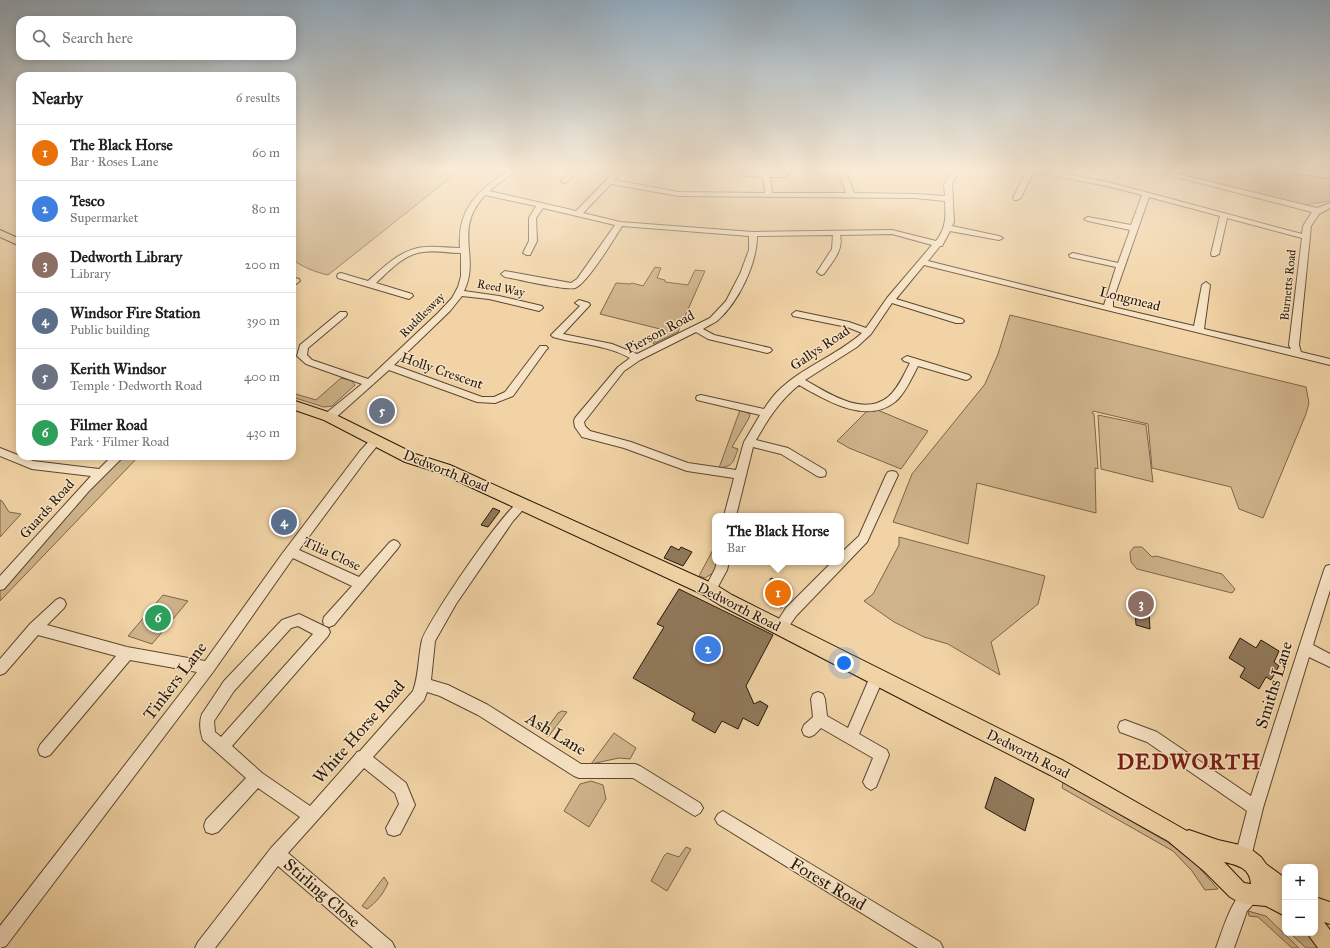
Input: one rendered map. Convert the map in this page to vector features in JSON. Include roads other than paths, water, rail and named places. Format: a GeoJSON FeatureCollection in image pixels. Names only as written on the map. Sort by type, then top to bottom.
{"type":"FeatureCollection","features":[{"type":"Feature","properties":{"kind":"main road"},"geometry":{"type":"LineString","coordinates":[[0,233],[16,241]]}},
{"type":"Feature","properties":{"kind":"main road","name":"Dedworth Road"},"geometry":{"type":"LineString","coordinates":[[296,405],[329,417],[410,458],[444,469],[710,590],[780,628],[1057,768],[1175,834],[1197,851],[1237,890],[1268,896],[1282,903]]}},
{"type":"Feature","properties":{"kind":"main road","name":"Dedworth Road"},"geometry":{"type":"LineString","coordinates":[[1175,834],[1236,856],[1254,865],[1259,872],[1282,888]]}},
{"type":"Feature","properties":{"kind":"main road"},"geometry":{"type":"LineString","coordinates":[[1227,881],[1222,870],[1221,862],[1223,857],[1236,856]]}},
{"type":"Feature","properties":{"kind":"main road"},"geometry":{"type":"LineString","coordinates":[[1253,894],[1260,890],[1262,885],[1259,872]]}},
{"type":"Feature","properties":{"kind":"street","name":"Ruddlesway"},"geometry":{"type":"LineString","coordinates":[[329,417],[368,383],[437,318],[459,293],[463,284],[467,259],[465,251],[464,225],[467,214]]}},
{"type":"Feature","properties":{"kind":"street"},"geometry":{"type":"LineString","coordinates":[[526,251],[533,243],[532,219],[533,214]]}},
{"type":"Feature","properties":{"kind":"street"},"geometry":{"type":"LineString","coordinates":[[578,214],[620,224],[753,234],[892,232],[939,244]]}},
{"type":"Feature","properties":{"kind":"street","name":"Gallys Road"},"geometry":{"type":"LineString","coordinates":[[731,513],[749,442],[766,413],[781,394],[798,380],[854,345],[868,332],[890,300],[939,244],[948,228],[950,222],[949,214]]}},
{"type":"Feature","properties":{"kind":"street"},"geometry":{"type":"LineString","coordinates":[[1108,308],[1109,300],[1138,214]]}},
{"type":"Feature","properties":{"kind":"street","name":"Burnetts Road"},"geometry":{"type":"LineString","coordinates":[[1297,354],[1294,345],[1306,237],[1309,221],[1314,214]]}},
{"type":"Feature","properties":{"kind":"street"},"geometry":{"type":"LineString","coordinates":[[1214,254],[1224,215],[1306,237]]}},
{"type":"Feature","properties":{"kind":"street"},"geometry":{"type":"LineString","coordinates":[[1088,218],[1133,228]]}},
{"type":"Feature","properties":{"kind":"street"},"geometry":{"type":"LineString","coordinates":[[505,274],[573,286],[580,281],[620,224]]}},
{"type":"Feature","properties":{"kind":"street"},"geometry":{"type":"LineString","coordinates":[[948,228],[999,238]]}},
{"type":"Feature","properties":{"kind":"street"},"geometry":{"type":"LineString","coordinates":[[825,270],[838,246],[839,240],[836,233]]}},
{"type":"Feature","properties":{"kind":"street","name":"Pierson Road"},"geometry":{"type":"LineString","coordinates":[[740,475],[687,468],[627,445],[586,434],[580,427],[579,421],[622,370],[637,358],[713,320],[730,302],[744,274],[753,250],[753,234]]}},
{"type":"Feature","properties":{"kind":"street"},"geometry":{"type":"LineString","coordinates":[[370,284],[406,254],[416,250],[426,248],[465,251]]}},
{"type":"Feature","properties":{"kind":"street"},"geometry":{"type":"LineString","coordinates":[[1073,255],[1121,266]]}},
{"type":"Feature","properties":{"kind":"street","name":"Longmead"},"geometry":{"type":"LineString","coordinates":[[923,262],[1330,362]]}},
{"type":"Feature","properties":{"kind":"street"},"geometry":{"type":"LineString","coordinates":[[341,276],[407,293]]}},
{"type":"Feature","properties":{"kind":"street"},"geometry":{"type":"LineString","coordinates":[[1199,330],[1199,323],[1207,285]]}},
{"type":"Feature","properties":{"kind":"street","name":"Reed Way"},"geometry":{"type":"LineString","coordinates":[[459,293],[474,294],[487,298],[501,298],[530,302],[539,308]]}},
{"type":"Feature","properties":{"kind":"street"},"geometry":{"type":"LineString","coordinates":[[890,300],[959,322]]}},
{"type":"Feature","properties":{"kind":"street"},"geometry":{"type":"LineString","coordinates":[[579,303],[586,305],[556,335],[577,338],[617,348],[629,352],[637,358]]}},
{"type":"Feature","properties":{"kind":"street"},"geometry":{"type":"LineString","coordinates":[[796,314],[849,325],[868,332]]}},
{"type":"Feature","properties":{"kind":"street"},"geometry":{"type":"LineString","coordinates":[[342,317],[303,347],[302,356],[309,362],[368,383]]}},
{"type":"Feature","properties":{"kind":"street"},"geometry":{"type":"LineString","coordinates":[[697,329],[711,337],[767,350]]}},
{"type":"Feature","properties":{"kind":"street","name":"Holly Crescent"},"geometry":{"type":"LineString","coordinates":[[386,366],[481,400],[495,400],[509,394],[539,351]]}},
{"type":"Feature","properties":{"kind":"street"},"geometry":{"type":"LineString","coordinates":[[798,380],[836,402],[855,407],[874,408],[892,399],[911,360],[953,375],[966,377]]}},
{"type":"Feature","properties":{"kind":"street"},"geometry":{"type":"LineString","coordinates":[[701,399],[750,408],[766,413]]}},
{"type":"Feature","properties":{"kind":"street","name":"Tinkers Lane"},"geometry":{"type":"LineString","coordinates":[[0,940],[208,668],[291,552],[364,454],[376,441]]}},
{"type":"Feature","properties":{"kind":"street"},"geometry":{"type":"LineString","coordinates":[[749,442],[784,451],[821,473]]}},
{"type":"Feature","properties":{"kind":"street"},"geometry":{"type":"LineString","coordinates":[[0,452],[16,458]]}},
{"type":"Feature","properties":{"kind":"street"},"geometry":{"type":"LineString","coordinates":[[20,460],[32,465],[100,473]]}},
{"type":"Feature","properties":{"kind":"street","name":"Guards Road"},"geometry":{"type":"LineString","coordinates":[[0,585],[6,571],[100,473],[115,460]]}},
{"type":"Feature","properties":{"kind":"street"},"geometry":{"type":"LineString","coordinates":[[844,559],[863,539],[892,475]]}},
{"type":"Feature","properties":{"kind":"street","name":"White Horse Road"},"geometry":{"type":"LineString","coordinates":[[204,948],[277,854],[310,815],[419,695],[423,684],[429,640],[452,600],[509,518],[522,504]]}},
{"type":"Feature","properties":{"kind":"street","name":"Tilia Close"},"geometry":{"type":"LineString","coordinates":[[329,621],[394,545]]}},
{"type":"Feature","properties":{"kind":"street","name":"Tilia Close"},"geometry":{"type":"LineString","coordinates":[[291,552],[361,584]]}},
{"type":"Feature","properties":{"kind":"street"},"geometry":{"type":"LineString","coordinates":[[710,590],[722,565]]}},
{"type":"Feature","properties":{"kind":"street"},"geometry":{"type":"LineString","coordinates":[[780,628],[792,612],[838,565]]}},
{"type":"Feature","properties":{"kind":"street","name":"Smiths Lane"},"geometry":{"type":"LineString","coordinates":[[1236,856],[1255,808],[1330,570]]}},
{"type":"Feature","properties":{"kind":"street"},"geometry":{"type":"LineString","coordinates":[[0,669],[35,628],[60,604]]}},
{"type":"Feature","properties":{"kind":"street"},"geometry":{"type":"LineString","coordinates":[[222,747],[323,632],[299,620],[287,624],[229,686],[207,719],[208,735],[257,778],[310,815]]}},
{"type":"Feature","properties":{"kind":"street"},"geometry":{"type":"LineString","coordinates":[[35,628],[127,653],[208,668]]}},
{"type":"Feature","properties":{"kind":"street"},"geometry":{"type":"LineString","coordinates":[[1305,648],[1330,661]]}},
{"type":"Feature","properties":{"kind":"street"},"geometry":{"type":"LineString","coordinates":[[45,750],[127,653]]}},
{"type":"Feature","properties":{"kind":"street"},"geometry":{"type":"LineString","coordinates":[[851,737],[877,677]]}},
{"type":"Feature","properties":{"kind":"street","name":"Ash Lane"},"geometry":{"type":"LineString","coordinates":[[423,684],[443,690],[483,710],[579,771],[635,771],[695,808]]}},
{"type":"Feature","properties":{"kind":"street"},"geometry":{"type":"LineString","coordinates":[[818,699],[820,720]]}},
{"type":"Feature","properties":{"kind":"street"},"geometry":{"type":"LineString","coordinates":[[820,720],[882,755],[871,782]]}},
{"type":"Feature","properties":{"kind":"street"},"geometry":{"type":"LineString","coordinates":[[809,730],[820,720]]}},
{"type":"Feature","properties":{"kind":"street"},"geometry":{"type":"LineString","coordinates":[[1125,727],[1152,736],[1255,808]]}},
{"type":"Feature","properties":{"kind":"street"},"geometry":{"type":"LineString","coordinates":[[362,757],[401,788],[407,806],[394,828]]}},
{"type":"Feature","properties":{"kind":"street"},"geometry":{"type":"LineString","coordinates":[[212,826],[257,778]]}},
{"type":"Feature","properties":{"kind":"street","name":"Forest Road"},"geometry":{"type":"LineString","coordinates":[[723,819],[934,948]]}},
{"type":"Feature","properties":{"kind":"street","name":"Stirling Close"},"geometry":{"type":"LineString","coordinates":[[277,854],[386,948]]}},
{"type":"Feature","properties":{"kind":"street"},"geometry":{"type":"LineString","coordinates":[[1227,881],[1236,903],[1236,917]]}},
{"type":"Feature","properties":{"kind":"street"},"geometry":{"type":"LineString","coordinates":[[1226,948],[1241,906],[1253,894]]}},
{"type":"Feature","properties":{"kind":"street"},"geometry":{"type":"LineString","coordinates":[[0,945],[5,948]]}},
{"type":"Feature","properties":{"kind":"place","name":"Kerith Windsor"},"geometry":{"type":"Point","coordinates":[382,411]}},
{"type":"Feature","properties":{"kind":"place","name":"Windsor Fire Station"},"geometry":{"type":"Point","coordinates":[284,522]}},
{"type":"Feature","properties":{"kind":"place","name":"The Black Horse"},"geometry":{"type":"Point","coordinates":[778,593]}},
{"type":"Feature","properties":{"kind":"place","name":"Dedworth Library"},"geometry":{"type":"Point","coordinates":[1141,604]}},
{"type":"Feature","properties":{"kind":"place","name":"Filmer Road"},"geometry":{"type":"Point","coordinates":[158,618]}},
{"type":"Feature","properties":{"kind":"place","name":"Tesco"},"geometry":{"type":"Point","coordinates":[708,649]}},
{"type":"Feature","properties":{"kind":"district","name":"DEDWORTH"},"geometry":{"type":"Point","coordinates":[1189,761]}}]}
